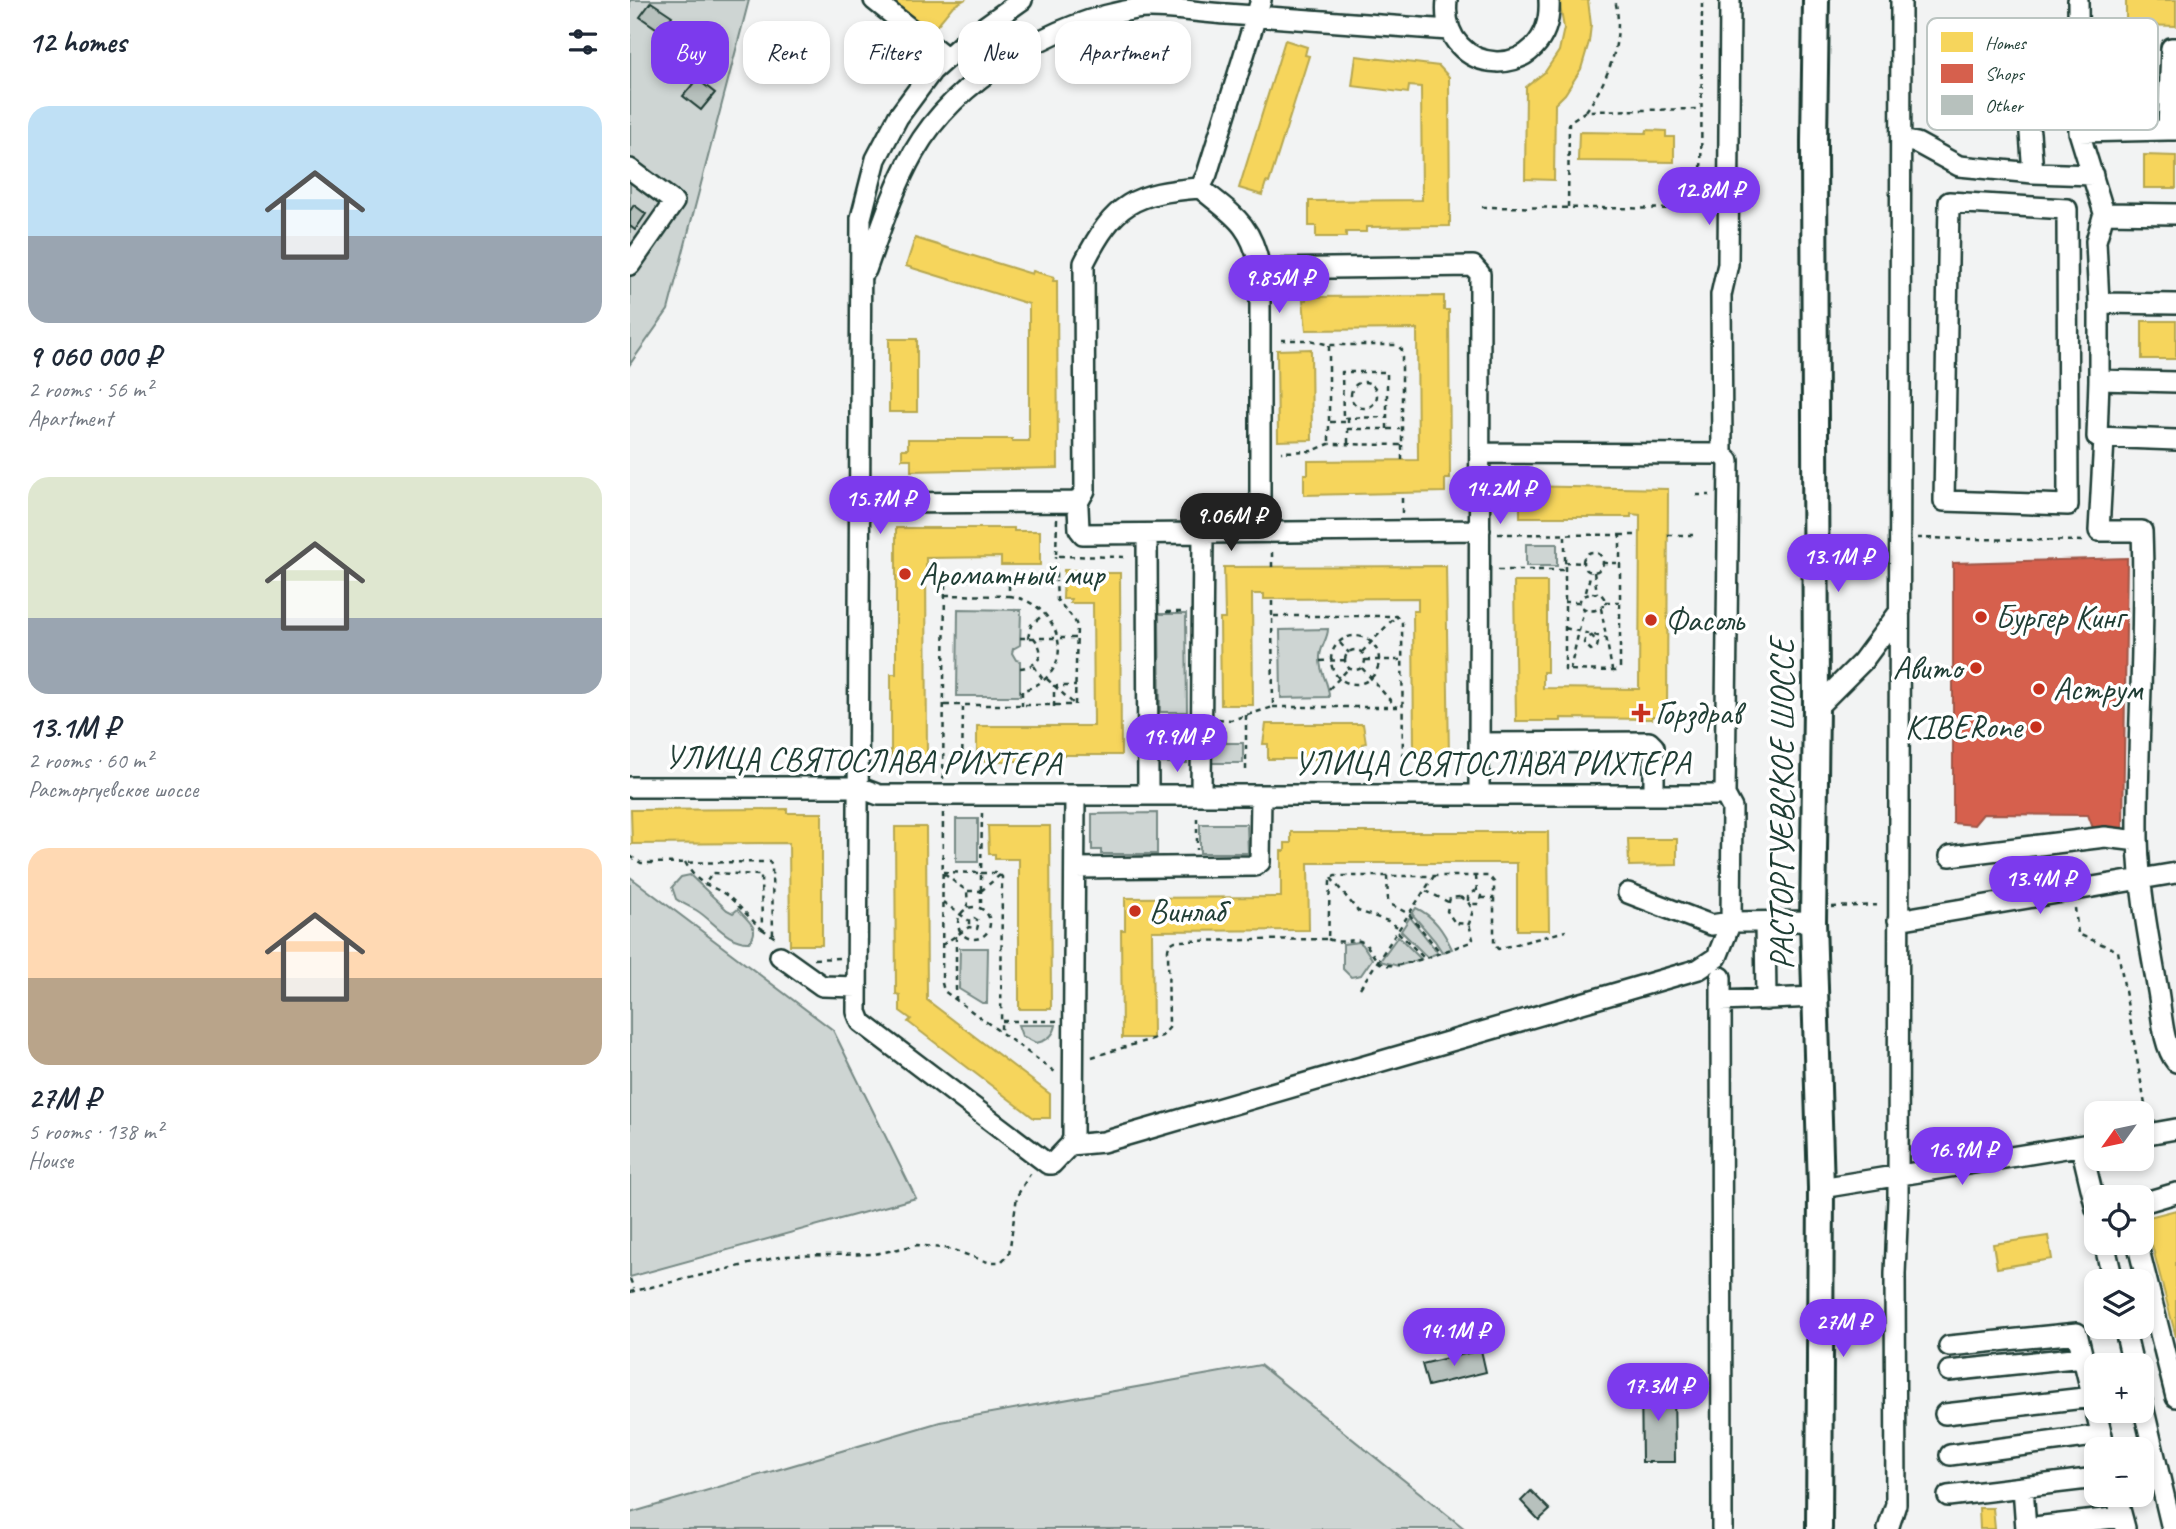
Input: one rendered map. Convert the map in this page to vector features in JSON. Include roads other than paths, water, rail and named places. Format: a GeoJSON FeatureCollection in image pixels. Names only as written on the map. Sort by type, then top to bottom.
{"type":"FeatureCollection","features":[{"type":"Feature","properties":{"kind":"main road","name":"РАСТОРГУЕВСКОЕ ШОССЕ"},"geometry":{"type":"LineString","coordinates":[[1816,0],[1816,708],[1813,921],[1821,1188],[1819,1529]]}},
{"type":"Feature","properties":{"kind":"street"},"geometry":{"type":"LineString","coordinates":[[874,0],[947,58]]}},
{"type":"Feature","properties":{"kind":"street"},"geometry":{"type":"LineString","coordinates":[[1022,0],[970,37],[932,71],[898,117],[876,159],[861,218],[857,1012],[861,1022],[1048,1164],[1056,1163],[1073,1138],[1075,795]]}},
{"type":"Feature","properties":{"kind":"street"},"geometry":{"type":"LineString","coordinates":[[1447,0],[1445,13],[1449,30],[1458,45],[1471,56],[1488,62],[1505,62],[1521,57],[1535,47],[1545,32],[1550,16],[1549,0]]}},
{"type":"Feature","properties":{"kind":"street"},"geometry":{"type":"LineString","coordinates":[[1070,1145],[1102,1142],[1699,969],[1717,957],[1731,922],[1732,808],[1725,794],[1729,461],[1722,454],[1721,295],[1728,264],[1730,0]]}},
{"type":"Feature","properties":{"kind":"street"},"geometry":{"type":"LineString","coordinates":[[1888,1529],[1896,1504],[1901,0]]}},
{"type":"Feature","properties":{"kind":"street"},"geometry":{"type":"LineString","coordinates":[[2078,0],[2078,18]]}},
{"type":"Feature","properties":{"kind":"street"},"geometry":{"type":"LineString","coordinates":[[861,285],[884,219],[914,152],[942,114],[969,87],[1014,55],[1081,22],[1138,8],[1259,8],[1449,30]]}},
{"type":"Feature","properties":{"kind":"street"},"geometry":{"type":"LineString","coordinates":[[1200,188],[1207,174],[1259,8]]}},
{"type":"Feature","properties":{"kind":"street"},"geometry":{"type":"LineString","coordinates":[[2176,48],[2171,48],[2172,130],[2079,132],[2104,213],[2096,241],[2099,303],[2097,437],[2176,440]]}},
{"type":"Feature","properties":{"kind":"street"},"geometry":{"type":"LineString","coordinates":[[2030,133],[2033,173]]}},
{"type":"Feature","properties":{"kind":"street"},"geometry":{"type":"LineString","coordinates":[[1901,140],[1917,143],[1959,166],[2094,175]]}},
{"type":"Feature","properties":{"kind":"street"},"geometry":{"type":"LineString","coordinates":[[1959,166],[1973,203]]}},
{"type":"Feature","properties":{"kind":"street"},"geometry":{"type":"LineString","coordinates":[[630,169],[674,202],[630,265]]}},
{"type":"Feature","properties":{"kind":"street"},"geometry":{"type":"LineString","coordinates":[[1260,532],[1260,269],[1256,248],[1246,229],[1200,188],[1162,191],[1132,201],[1101,230],[1084,263],[1085,490],[1077,504],[1079,529],[1083,534],[1487,532]]}},
{"type":"Feature","properties":{"kind":"street"},"geometry":{"type":"LineString","coordinates":[[1949,202],[1973,203],[2067,209],[2068,505],[1944,501],[1949,202]]}},
{"type":"Feature","properties":{"kind":"street"},"geometry":{"type":"LineString","coordinates":[[2104,213],[2176,214]]}},
{"type":"Feature","properties":{"kind":"street"},"geometry":{"type":"LineString","coordinates":[[1260,269],[1474,266],[1480,274],[1480,453],[1487,532],[1479,794]]}},
{"type":"Feature","properties":{"kind":"street"},"geometry":{"type":"LineString","coordinates":[[2099,303],[2176,304]]}},
{"type":"Feature","properties":{"kind":"street"},"geometry":{"type":"LineString","coordinates":[[2099,380],[2176,382]]}},
{"type":"Feature","properties":{"kind":"street"},"geometry":{"type":"LineString","coordinates":[[2104,439],[2099,531],[2143,531],[2145,599],[2138,841],[2143,904],[2166,1034],[2171,1056],[2176,1062]]}},
{"type":"Feature","properties":{"kind":"street"},"geometry":{"type":"LineString","coordinates":[[1480,453],[1722,454]]}},
{"type":"Feature","properties":{"kind":"street"},"geometry":{"type":"LineString","coordinates":[[860,503],[1077,504]]}},
{"type":"Feature","properties":{"kind":"street"},"geometry":{"type":"LineString","coordinates":[[1201,794],[1203,533]]}},
{"type":"Feature","properties":{"kind":"street"},"geometry":{"type":"LineString","coordinates":[[1147,534],[1148,795]]}},
{"type":"Feature","properties":{"kind":"street"},"geometry":{"type":"LineString","coordinates":[[1816,708],[1862,662],[1900,611]]}},
{"type":"Feature","properties":{"kind":"street"},"geometry":{"type":"LineString","coordinates":[[1479,743],[1649,742],[1654,747],[1654,795]]}},
{"type":"Feature","properties":{"kind":"street","name":"УЛИЦА СВЯТОСЛАВА РИХТЕРА"},"geometry":{"type":"LineString","coordinates":[[630,787],[858,788],[875,795],[1725,794]]}},
{"type":"Feature","properties":{"kind":"street"},"geometry":{"type":"LineString","coordinates":[[1074,868],[1259,865],[1261,795]]}},
{"type":"Feature","properties":{"kind":"street"},"geometry":{"type":"LineString","coordinates":[[1951,856],[2105,837],[2138,841]]}},
{"type":"Feature","properties":{"kind":"street"},"geometry":{"type":"LineString","coordinates":[[1898,920],[2176,873]]}},
{"type":"Feature","properties":{"kind":"street"},"geometry":{"type":"LineString","coordinates":[[1628,893],[1711,925],[1731,922],[1813,921]]}},
{"type":"Feature","properties":{"kind":"street"},"geometry":{"type":"LineString","coordinates":[[1765,922],[1766,1000]]}},
{"type":"Feature","properties":{"kind":"street"},"geometry":{"type":"LineString","coordinates":[[782,950],[822,986],[857,987]]}},
{"type":"Feature","properties":{"kind":"street"},"geometry":{"type":"LineString","coordinates":[[1721,976],[1722,1529]]}},
{"type":"Feature","properties":{"kind":"street"},"geometry":{"type":"LineString","coordinates":[[1721,1001],[1815,997]]}},
{"type":"Feature","properties":{"kind":"street"},"geometry":{"type":"LineString","coordinates":[[2154,1128],[2176,1129]]}},
{"type":"Feature","properties":{"kind":"street"},"geometry":{"type":"LineString","coordinates":[[1821,1188],[2084,1146]]}},
{"type":"Feature","properties":{"kind":"street"},"geometry":{"type":"LineString","coordinates":[[2154,1199],[2176,1193]]}},
{"type":"Feature","properties":{"kind":"street"},"geometry":{"type":"LineString","coordinates":[[2140,1255],[2176,1396]]}},
{"type":"Feature","properties":{"kind":"street"},"geometry":{"type":"LineString","coordinates":[[1949,1346],[2077,1333],[2084,1361]]}},
{"type":"Feature","properties":{"kind":"street"},"geometry":{"type":"LineString","coordinates":[[2154,1356],[2165,1352]]}},
{"type":"Feature","properties":{"kind":"street"},"geometry":{"type":"LineString","coordinates":[[1949,1371],[2083,1357]]}},
{"type":"Feature","properties":{"kind":"street"},"geometry":{"type":"LineString","coordinates":[[1945,1414],[2084,1398]]}},
{"type":"Feature","properties":{"kind":"street"},"geometry":{"type":"LineString","coordinates":[[2148,1423],[2171,1503],[2172,1529]]}},
{"type":"Feature","properties":{"kind":"street"},"geometry":{"type":"LineString","coordinates":[[1950,1455],[2084,1444]]}},
{"type":"Feature","properties":{"kind":"street"},"geometry":{"type":"LineString","coordinates":[[1948,1496],[2084,1479]]}},
{"type":"Feature","properties":{"kind":"street"},"geometry":{"type":"LineString","coordinates":[[2023,1487],[2026,1528],[2124,1523]]}},
{"type":"Feature","properties":{"kind":"place","name":"Ароматный мир"},"geometry":{"type":"Point","coordinates":[905,574]}},
{"type":"Feature","properties":{"kind":"place","name":"Бургер Кинг"},"geometry":{"type":"Point","coordinates":[1981,617]}},
{"type":"Feature","properties":{"kind":"place","name":"Фасоль"},"geometry":{"type":"Point","coordinates":[1651,620]}},
{"type":"Feature","properties":{"kind":"place","name":"Авито"},"geometry":{"type":"Point","coordinates":[1976,668]}},
{"type":"Feature","properties":{"kind":"place","name":"Аструм"},"geometry":{"type":"Point","coordinates":[2039,689]}},
{"type":"Feature","properties":{"kind":"place","name":"Горздрав"},"geometry":{"type":"Point","coordinates":[1641,713]}},
{"type":"Feature","properties":{"kind":"place","name":"KIBERone"},"geometry":{"type":"Point","coordinates":[2036,727]}},
{"type":"Feature","properties":{"kind":"place","name":"Винлаб"},"geometry":{"type":"Point","coordinates":[1135,911]}}]}
